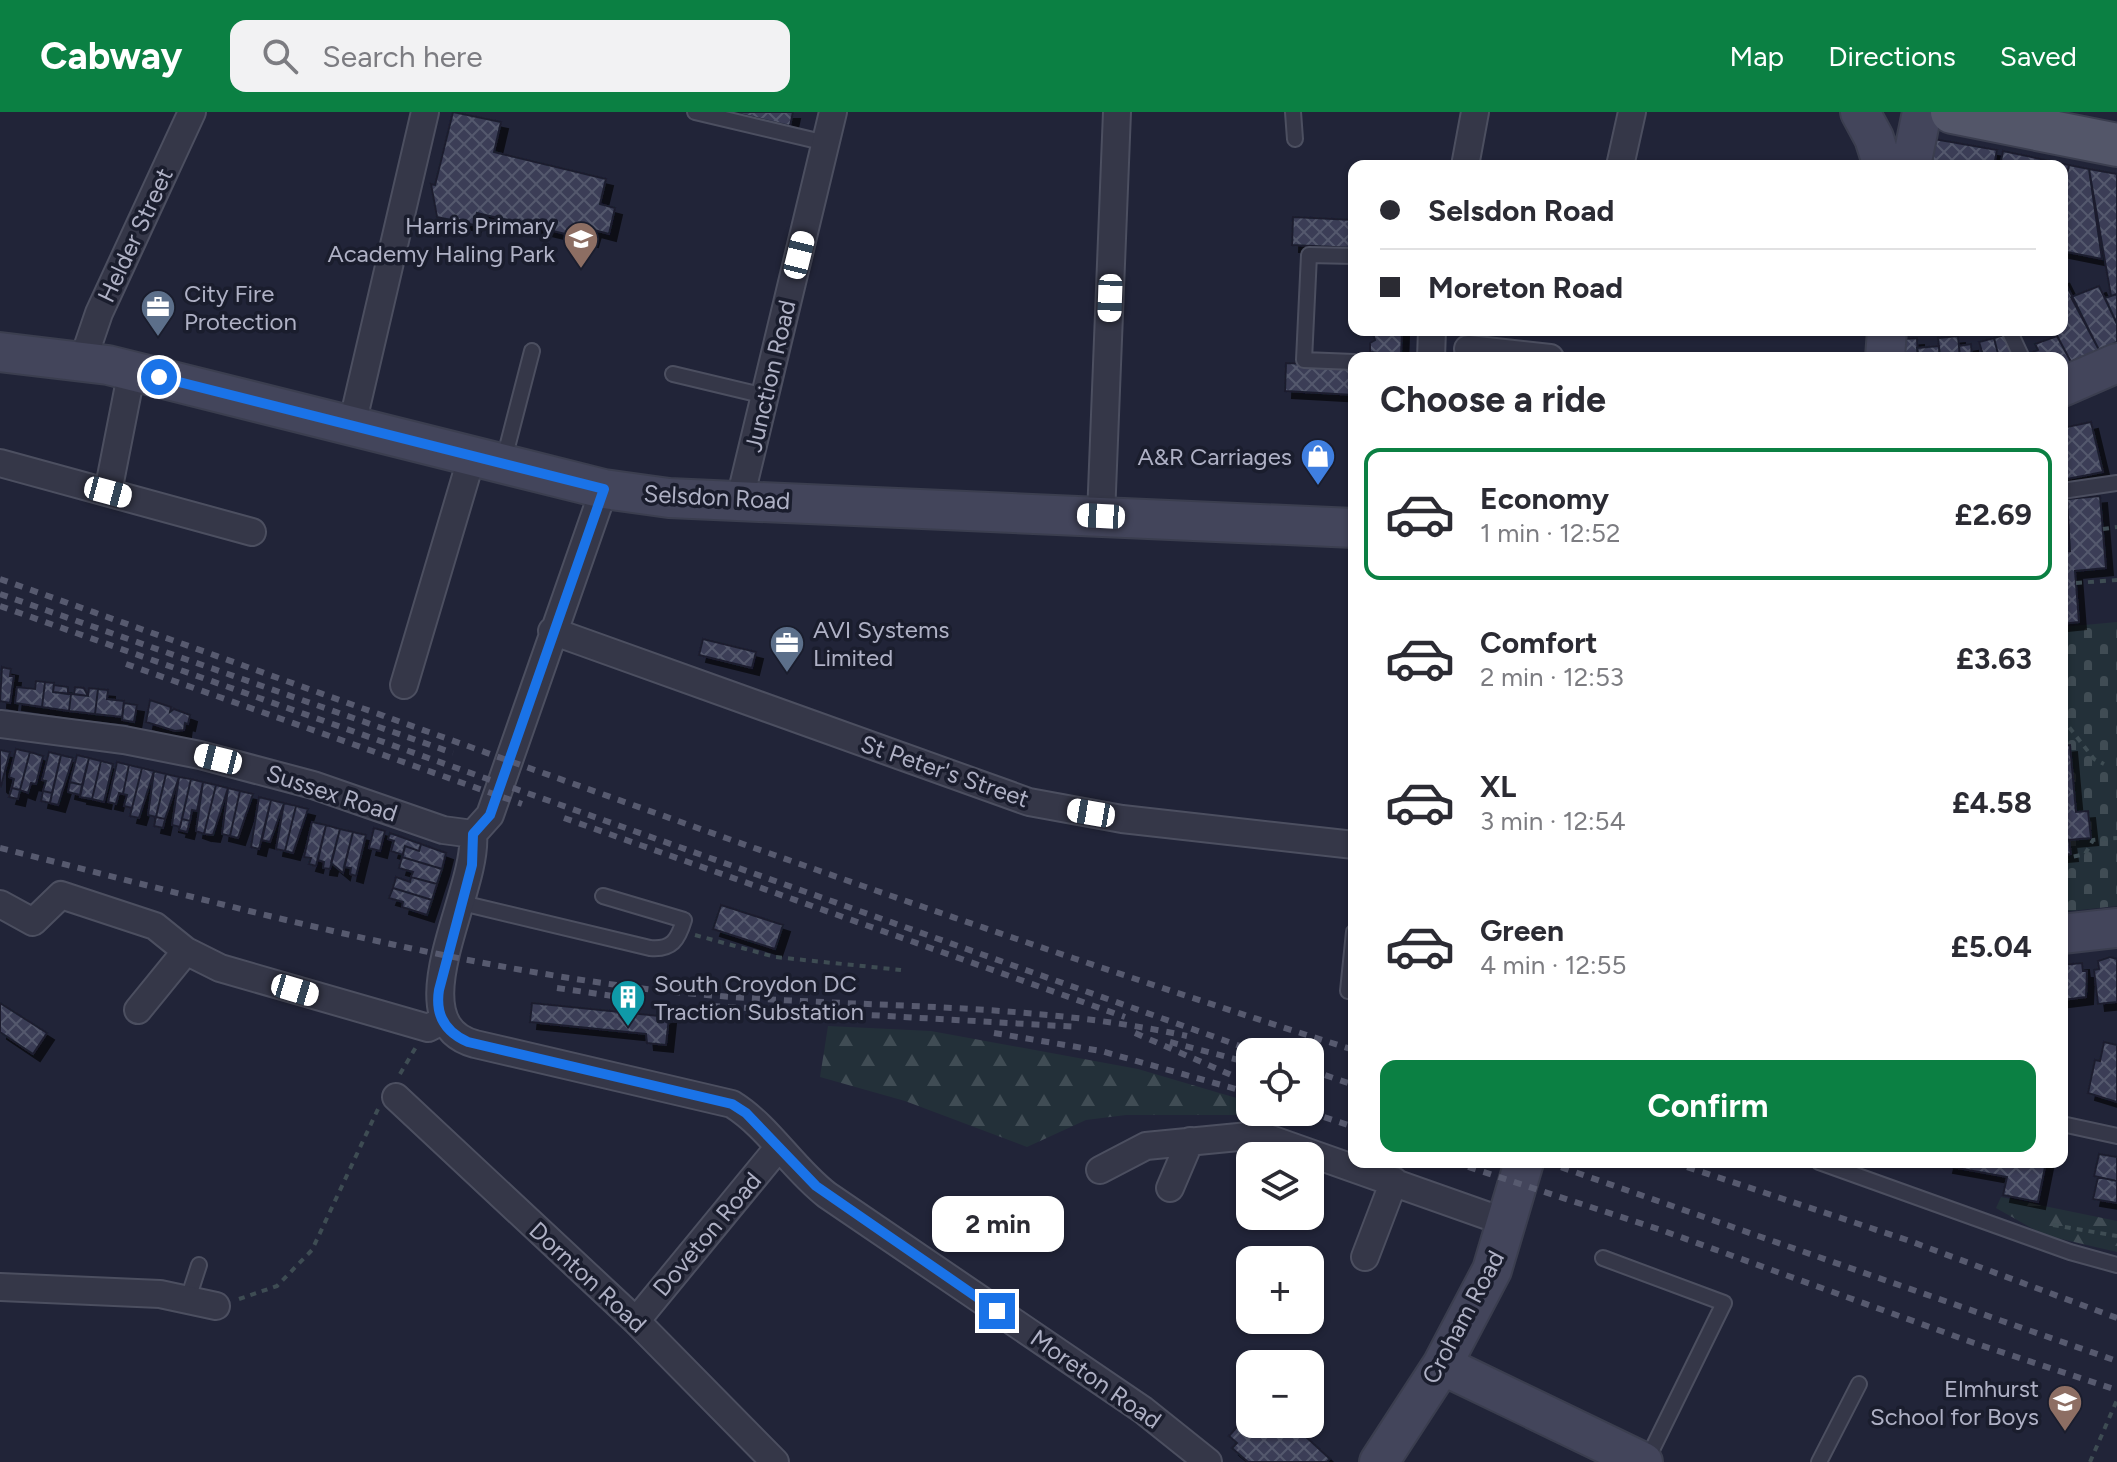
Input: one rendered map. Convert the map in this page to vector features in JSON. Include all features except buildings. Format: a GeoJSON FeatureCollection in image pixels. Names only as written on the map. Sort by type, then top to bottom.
{"type":"FeatureCollection","features":[{"type":"Feature","properties":{"kind":"main road"},"geometry":{"type":"LineString","coordinates":[[1860,112],[1881,160]]}},
{"type":"Feature","properties":{"kind":"main road"},"geometry":{"type":"LineString","coordinates":[[1912,160],[1922,112]]}},
{"type":"Feature","properties":{"kind":"main road"},"geometry":{"type":"LineString","coordinates":[[1952,112],[2117,145]]}},
{"type":"Feature","properties":{"kind":"main road","name":"Selsdon Road"},"geometry":{"type":"LineString","coordinates":[[0,352],[83,360],[132,370],[604,489],[669,498],[1348,528]]}},
{"type":"Feature","properties":{"kind":"main road"},"geometry":{"type":"LineString","coordinates":[[2068,384],[2117,363]]}},
{"type":"Feature","properties":{"kind":"main road"},"geometry":{"type":"LineString","coordinates":[[2068,933],[2117,928]]}},
{"type":"Feature","properties":{"kind":"main road","name":"Croham Road"},"geometry":{"type":"LineString","coordinates":[[1379,1462],[1442,1365],[1492,1270],[1522,1168]]}},
{"type":"Feature","properties":{"kind":"main road"},"geometry":{"type":"LineString","coordinates":[[1442,1365],[1644,1462]]}},
{"type":"Feature","properties":{"kind":"street","name":"Helder Street"},"geometry":{"type":"LineString","coordinates":[[83,360],[99,313],[192,112]]}},
{"type":"Feature","properties":{"kind":"street"},"geometry":{"type":"LineString","coordinates":[[352,425],[425,112]]}},
{"type":"Feature","properties":{"kind":"street","name":"Junction Road"},"geometry":{"type":"LineString","coordinates":[[740,499],[833,112]]}},
{"type":"Feature","properties":{"kind":"street"},"geometry":{"type":"LineString","coordinates":[[1101,516],[1117,112]]}},
{"type":"Feature","properties":{"kind":"street"},"geometry":{"type":"LineString","coordinates":[[1466,160],[1475,112]]}},
{"type":"Feature","properties":{"kind":"street"},"geometry":{"type":"LineString","coordinates":[[1621,160],[1632,112]]}},
{"type":"Feature","properties":{"kind":"street"},"geometry":{"type":"LineString","coordinates":[[1468,349],[1495,352]]}},
{"type":"Feature","properties":{"kind":"street"},"geometry":{"type":"LineString","coordinates":[[108,492],[132,370]]}},
{"type":"Feature","properties":{"kind":"street"},"geometry":{"type":"LineString","coordinates":[[404,685],[488,460]]}},
{"type":"Feature","properties":{"kind":"street"},"geometry":{"type":"LineString","coordinates":[[0,463],[252,532]]}},
{"type":"Feature","properties":{"kind":"street"},"geometry":{"type":"LineString","coordinates":[[435,1024],[440,985],[474,858],[473,834],[490,815],[604,489]]}},
{"type":"Feature","properties":{"kind":"street","name":"St Peter's Street"},"geometry":{"type":"LineString","coordinates":[[552,631],[1029,802],[1122,819],[1348,844]]}},
{"type":"Feature","properties":{"kind":"street","name":"Sussex Road"},"geometry":{"type":"LineString","coordinates":[[0,724],[112,738],[200,755],[301,782],[453,833],[473,834]]}},
{"type":"Feature","properties":{"kind":"street","name":"Moreton Road"},"geometry":{"type":"LineString","coordinates":[[0,904],[33,922],[61,895],[155,926],[186,951],[220,968],[435,1024],[468,1042],[723,1101],[746,1113],[801,1174],[827,1195],[1143,1410],[1208,1462]]}},
{"type":"Feature","properties":{"kind":"street"},"geometry":{"type":"LineString","coordinates":[[138,1010],[186,951]]}},
{"type":"Feature","properties":{"kind":"street","name":"Dornton Road"},"geometry":{"type":"LineString","coordinates":[[392,1094],[636,1321],[775,1462]]}},
{"type":"Feature","properties":{"kind":"street"},"geometry":{"type":"LineString","coordinates":[[1100,1170],[1146,1146],[1259,1135],[1348,1165]]}},
{"type":"Feature","properties":{"kind":"street","name":"Doveton Road"},"geometry":{"type":"LineString","coordinates":[[636,1321],[771,1140]]}},
{"type":"Feature","properties":{"kind":"street"},"geometry":{"type":"LineString","coordinates":[[1170,1188],[1190,1141]]}},
{"type":"Feature","properties":{"kind":"street"},"geometry":{"type":"LineString","coordinates":[[1356,1168],[1508,1223]]}},
{"type":"Feature","properties":{"kind":"street"},"geometry":{"type":"LineString","coordinates":[[1365,1257],[1394,1181]]}},
{"type":"Feature","properties":{"kind":"street"},"geometry":{"type":"LineString","coordinates":[[0,1287],[160,1294],[216,1306]]}},
{"type":"Feature","properties":{"kind":"lane"},"geometry":{"type":"LineString","coordinates":[[695,112],[826,143]]}},
{"type":"Feature","properties":{"kind":"lane"},"geometry":{"type":"LineString","coordinates":[[1293,112],[1295,139]]}},
{"type":"Feature","properties":{"kind":"lane"},"geometry":{"type":"LineString","coordinates":[[1348,256],[1309,255],[1304,360],[1348,362]]}},
{"type":"Feature","properties":{"kind":"lane"},"geometry":{"type":"LineString","coordinates":[[488,460],[532,351]]}},
{"type":"Feature","properties":{"kind":"lane"},"geometry":{"type":"LineString","coordinates":[[673,374],[765,396]]}},
{"type":"Feature","properties":{"kind":"lane"},"geometry":{"type":"LineString","coordinates":[[2068,490],[2117,483]]}},
{"type":"Feature","properties":{"kind":"lane"},"geometry":{"type":"LineString","coordinates":[[462,903],[659,949],[672,946],[681,931],[684,920],[603,896]]}},
{"type":"Feature","properties":{"kind":"lane"},"geometry":{"type":"LineString","coordinates":[[2068,1125],[2117,1136]]}},
{"type":"Feature","properties":{"kind":"lane"},"geometry":{"type":"LineString","coordinates":[[1836,1168],[2010,1231],[2117,1265]]}},
{"type":"Feature","properties":{"kind":"lane"},"geometry":{"type":"LineString","coordinates":[[1603,1258],[1724,1303],[1644,1462]]}},
{"type":"Feature","properties":{"kind":"lane"},"geometry":{"type":"LineString","coordinates":[[188,1299],[199,1265]]}},
{"type":"Feature","properties":{"kind":"lane"},"geometry":{"type":"LineString","coordinates":[[1819,1462],[1859,1384]]}},
{"type":"Feature","properties":{"kind":"path"},"geometry":{"type":"LineString","coordinates":[[2103,529],[2117,527]]}},
{"type":"Feature","properties":{"kind":"path"},"geometry":{"type":"LineString","coordinates":[[2076,583],[2117,580]]}},
{"type":"Feature","properties":{"kind":"path"},"geometry":{"type":"LineString","coordinates":[[2068,726],[2094,759],[2104,764]]}},
{"type":"Feature","properties":{"kind":"path"},"geometry":{"type":"LineString","coordinates":[[2068,858],[2085,854],[2093,840],[2117,838]]}},
{"type":"Feature","properties":{"kind":"path"},"geometry":{"type":"LineString","coordinates":[[681,931],[775,957],[901,970]]}},
{"type":"Feature","properties":{"kind":"path"},"geometry":{"type":"LineString","coordinates":[[216,1306],[277,1286],[312,1250],[338,1189],[435,1024]]}},
{"type":"Feature","properties":{"kind":"path"},"geometry":{"type":"LineString","coordinates":[[2010,1231],[2019,1223],[2117,1236]]}},
{"type":"Feature","properties":{"kind":"path"},"geometry":{"type":"LineString","coordinates":[[2090,1462],[2117,1400]]}},
{"type":"Feature","properties":{"kind":"green space"},"geometry":{"type":"Polygon","coordinates":[[[2117,622],[2117,906],[2068,911],[2068,626],[2117,622]]]}},
{"type":"Feature","properties":{"kind":"green space"},"geometry":{"type":"Polygon","coordinates":[[[828,1026],[931,1031],[1138,1069],[1236,1098],[1236,1115],[1126,1115],[1086,1120],[1027,1147],[905,1101],[820,1077],[828,1026]]]}},
{"type":"Feature","properties":{"kind":"green space"},"geometry":{"type":"Polygon","coordinates":[[[2001,1197],[2117,1221],[2117,1252],[2044,1235],[1996,1208],[2001,1197]]]}},
{"type":"Feature","properties":{"kind":"railway"},"geometry":{"type":"LineString","coordinates":[[0,579],[845,880],[1348,1048]]}},
{"type":"Feature","properties":{"kind":"railway"},"geometry":{"type":"LineString","coordinates":[[0,594],[453,753]]}},
{"type":"Feature","properties":{"kind":"railway"},"geometry":{"type":"LineString","coordinates":[[0,606],[1236,1045]]}},
{"type":"Feature","properties":{"kind":"railway"},"geometry":{"type":"LineString","coordinates":[[126,664],[522,804]]}},
{"type":"Feature","properties":{"kind":"railway"},"geometry":{"type":"LineString","coordinates":[[564,818],[1125,1017]]}},
{"type":"Feature","properties":{"kind":"railway"},"geometry":{"type":"LineString","coordinates":[[0,848],[317,927],[477,962],[558,976],[707,995],[1051,1015],[1187,1036]]}},
{"type":"Feature","properties":{"kind":"railway"},"geometry":{"type":"LineString","coordinates":[[557,988],[620,997]]}},
{"type":"Feature","properties":{"kind":"railway"},"geometry":{"type":"LineString","coordinates":[[712,1006],[1079,1027]]}},
{"type":"Feature","properties":{"kind":"railway"},"geometry":{"type":"LineString","coordinates":[[994,1033],[1101,1051],[1236,1089]]}},
{"type":"Feature","properties":{"kind":"railway"},"geometry":{"type":"LineString","coordinates":[[1135,1033],[1236,1077]]}},
{"type":"Feature","properties":{"kind":"railway"},"geometry":{"type":"LineString","coordinates":[[1170,1042],[1236,1059]]}},
{"type":"Feature","properties":{"kind":"railway"},"geometry":{"type":"LineString","coordinates":[[1324,1075],[1348,1083]]}},
{"type":"Feature","properties":{"kind":"railway"},"geometry":{"type":"LineString","coordinates":[[1324,1117],[1348,1125]]}},
{"type":"Feature","properties":{"kind":"railway"},"geometry":{"type":"LineString","coordinates":[[1471,1168],[1661,1230],[1974,1343],[2117,1390]]}},
{"type":"Feature","properties":{"kind":"railway"},"geometry":{"type":"LineString","coordinates":[[1563,1168],[2117,1361]]}},
{"type":"Feature","properties":{"kind":"railway"},"geometry":{"type":"LineString","coordinates":[[1690,1168],[1907,1240],[2117,1318]]}},
{"type":"Feature","properties":{"kind":"place","name":"Harris Primary Academy Haling Park"},"geometry":{"type":"Point","coordinates":[581,270]}},
{"type":"Feature","properties":{"kind":"place","name":"City Fire Protection"},"geometry":{"type":"Point","coordinates":[158,338]}},
{"type":"Feature","properties":{"kind":"place","name":"A&R Carriages"},"geometry":{"type":"Point","coordinates":[1318,487]}},
{"type":"Feature","properties":{"kind":"place","name":"AVI Systems Limited"},"geometry":{"type":"Point","coordinates":[787,674]}},
{"type":"Feature","properties":{"kind":"place","name":"South Croydon DC Traction Substation"},"geometry":{"type":"Point","coordinates":[628,1028]}},
{"type":"Feature","properties":{"kind":"place","name":"Elmhurst School for Boys"},"geometry":{"type":"Point","coordinates":[2065,1433]}},
{"type":"Feature","properties":{"kind":"route"},"geometry":{"type":"LineString","coordinates":[[159,377],[604,489],[490,815],[482,828],[473,834],[475,852],[439,990],[439,1010],[444,1025],[451,1033],[468,1042],[732,1104],[746,1113],[801,1174],[816,1186],[997,1311]]}}]}
